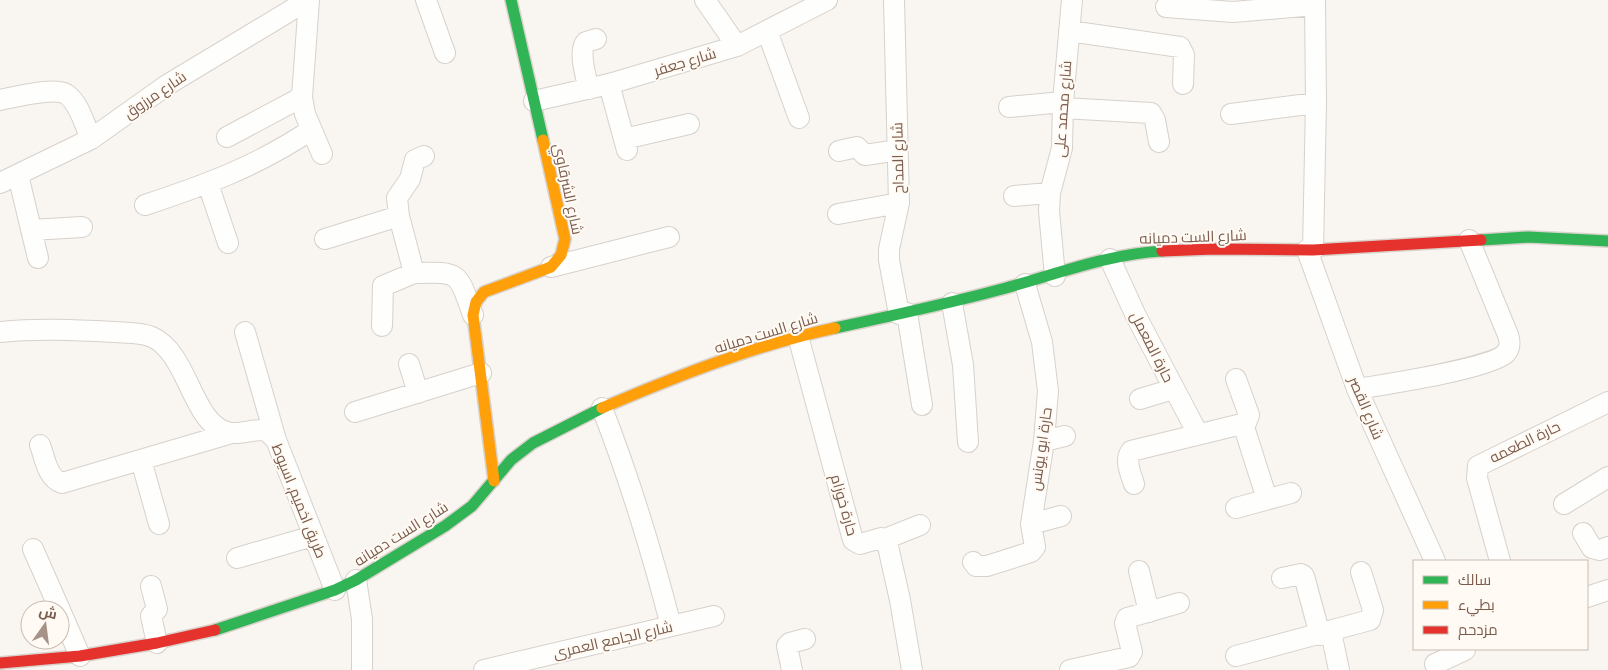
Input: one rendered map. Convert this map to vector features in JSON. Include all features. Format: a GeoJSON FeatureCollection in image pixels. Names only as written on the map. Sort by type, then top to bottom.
{"type":"FeatureCollection","features":[{"type":"Feature","properties":{"kind":"street"},"geometry":{"type":"LineString","coordinates":[[426,0],[445,53]]}},
{"type":"Feature","properties":{"kind":"street","name":"شارع الشرقاوي"},"geometry":{"type":"LineString","coordinates":[[511,0],[565,239],[564,250],[560,260],[551,267]]}},
{"type":"Feature","properties":{"kind":"street"},"geometry":{"type":"LineString","coordinates":[[705,0],[737,46]]}},
{"type":"Feature","properties":{"kind":"street","name":"شارع المداح"},"geometry":{"type":"LineString","coordinates":[[894,0],[899,203],[889,249],[889,260],[903,313],[922,405]]}},
{"type":"Feature","properties":{"kind":"street","name":"شارع محمد على"},"geometry":{"type":"LineString","coordinates":[[1054,276],[1049,211],[1050,193],[1062,148],[1063,105],[1072,0]]}},
{"type":"Feature","properties":{"kind":"street","name":"شارع جعفر"},"geometry":{"type":"LineString","coordinates":[[534,101],[609,84],[737,46],[823,1]]}},
{"type":"Feature","properties":{"kind":"street"},"geometry":{"type":"LineString","coordinates":[[300,2],[302,97],[311,130],[322,154]]}},
{"type":"Feature","properties":{"kind":"street","name":"شارع مرزوق"},"geometry":{"type":"LineString","coordinates":[[9,180],[91,139],[167,85],[300,2]]}},
{"type":"Feature","properties":{"kind":"street"},"geometry":{"type":"LineString","coordinates":[[1166,7],[1233,12],[1315,2]]}},
{"type":"Feature","properties":{"kind":"street","name":"شارع القصر"},"geometry":{"type":"LineString","coordinates":[[1315,2],[1316,103],[1310,250],[1357,389],[1435,560]]}},
{"type":"Feature","properties":{"kind":"street"},"geometry":{"type":"LineString","coordinates":[[768,31],[799,118]]}},
{"type":"Feature","properties":{"kind":"street"},"geometry":{"type":"LineString","coordinates":[[1069,32],[1180,47],[1184,55],[1183,84]]}},
{"type":"Feature","properties":{"kind":"street"},"geometry":{"type":"LineString","coordinates":[[589,89],[584,71],[583,44],[596,39]]}},
{"type":"Feature","properties":{"kind":"street"},"geometry":{"type":"LineString","coordinates":[[609,84],[626,144],[689,124]]}},
{"type":"Feature","properties":{"kind":"street"},"geometry":{"type":"LineString","coordinates":[[0,100],[58,91],[67,94],[74,102],[91,139]]}},
{"type":"Feature","properties":{"kind":"street"},"geometry":{"type":"LineString","coordinates":[[226,136],[302,97]]}},
{"type":"Feature","properties":{"kind":"street"},"geometry":{"type":"LineString","coordinates":[[1231,114],[1316,103]]}},
{"type":"Feature","properties":{"kind":"street"},"geometry":{"type":"LineString","coordinates":[[1009,107],[1063,105],[1151,113],[1156,120],[1159,142]]}},
{"type":"Feature","properties":{"kind":"street"},"geometry":{"type":"LineString","coordinates":[[145,205],[208,184],[244,169],[278,151],[311,130]]}},
{"type":"Feature","properties":{"kind":"street"},"geometry":{"type":"LineString","coordinates":[[839,151],[857,147],[865,155],[898,150]]}},
{"type":"Feature","properties":{"kind":"street"},"geometry":{"type":"LineString","coordinates":[[414,273],[399,216],[397,198],[410,179],[415,160],[424,156]]}},
{"type":"Feature","properties":{"kind":"street"},"geometry":{"type":"LineString","coordinates":[[9,180],[31,230],[38,258]]}},
{"type":"Feature","properties":{"kind":"street"},"geometry":{"type":"LineString","coordinates":[[208,184],[228,243]]}},
{"type":"Feature","properties":{"kind":"street"},"geometry":{"type":"LineString","coordinates":[[1014,196],[1050,193]]}},
{"type":"Feature","properties":{"kind":"street"},"geometry":{"type":"LineString","coordinates":[[838,214],[899,203]]}},
{"type":"Feature","properties":{"kind":"street"},"geometry":{"type":"LineString","coordinates":[[325,239],[399,216]]}},
{"type":"Feature","properties":{"kind":"street"},"geometry":{"type":"LineString","coordinates":[[31,230],[82,227]]}},
{"type":"Feature","properties":{"kind":"street"},"geometry":{"type":"LineString","coordinates":[[473,315],[476,302],[484,292],[551,267],[669,237]]}},
{"type":"Feature","properties":{"kind":"street","name":"شارع الست دميانه"},"geometry":{"type":"LineString","coordinates":[[0,663],[53,664],[80,656],[157,643],[218,629],[335,590],[356,580],[445,526],[472,506],[511,460],[532,443],[602,408],[665,381],[798,336],[952,303],[1110,259],[1144,252],[1180,250],[1310,250],[1528,237],[1608,241]]}},
{"type":"Feature","properties":{"kind":"street"},"geometry":{"type":"LineString","coordinates":[[1357,389],[1454,371],[1501,357],[1508,352],[1510,343],[1508,335],[1469,240]]}},
{"type":"Feature","properties":{"kind":"street","name":"حارة المعمل"},"geometry":{"type":"LineString","coordinates":[[1110,259],[1173,389],[1198,434]]}},
{"type":"Feature","properties":{"kind":"street"},"geometry":{"type":"LineString","coordinates":[[382,326],[383,286],[414,273],[444,272],[457,276],[461,281],[473,315],[494,481]]}},
{"type":"Feature","properties":{"kind":"street","name":"حارة ابو يونس"},"geometry":{"type":"LineString","coordinates":[[973,562],[982,567],[1031,552],[1035,547],[1030,524],[1047,416],[1046,367],[1042,342],[1025,284]]}},
{"type":"Feature","properties":{"kind":"street"},"geometry":{"type":"LineString","coordinates":[[952,303],[963,365],[968,442]]}},
{"type":"Feature","properties":{"kind":"street"},"geometry":{"type":"LineString","coordinates":[[0,332],[76,330],[151,337],[167,347],[177,361],[207,418],[215,426],[232,433]]}},
{"type":"Feature","properties":{"kind":"street"},"geometry":{"type":"LineString","coordinates":[[245,332],[276,440]]}},
{"type":"Feature","properties":{"kind":"street","name":"حارة خوزام"},"geometry":{"type":"LineString","coordinates":[[798,336],[853,540],[860,544],[881,538],[885,539],[920,525]]}},
{"type":"Feature","properties":{"kind":"street"},"geometry":{"type":"LineString","coordinates":[[409,364],[418,393]]}},
{"type":"Feature","properties":{"kind":"street"},"geometry":{"type":"LineString","coordinates":[[355,412],[481,373]]}},
{"type":"Feature","properties":{"kind":"street"},"geometry":{"type":"LineString","coordinates":[[1134,484],[1127,456],[1130,451],[1243,424],[1249,419],[1236,379]]}},
{"type":"Feature","properties":{"kind":"street"},"geometry":{"type":"LineString","coordinates":[[1140,399],[1173,389]]}},
{"type":"Feature","properties":{"kind":"street","name":"حارة الطعمه"},"geometry":{"type":"LineString","coordinates":[[1500,560],[1477,478],[1478,466],[1608,402]]}},
{"type":"Feature","properties":{"kind":"street"},"geometry":{"type":"LineString","coordinates":[[602,408],[635,497],[652,552],[671,626]]}},
{"type":"Feature","properties":{"kind":"street"},"geometry":{"type":"LineString","coordinates":[[1243,424],[1267,499]]}},
{"type":"Feature","properties":{"kind":"street","name":"طريق اخميم, اسيوط"},"geometry":{"type":"LineString","coordinates":[[232,433],[252,429],[266,430],[276,440],[335,590]]}},
{"type":"Feature","properties":{"kind":"street"},"geometry":{"type":"LineString","coordinates":[[40,445],[51,476],[62,483],[232,433]]}},
{"type":"Feature","properties":{"kind":"street"},"geometry":{"type":"LineString","coordinates":[[1044,441],[1065,436]]}},
{"type":"Feature","properties":{"kind":"street"},"geometry":{"type":"LineString","coordinates":[[140,460],[159,524]]}},
{"type":"Feature","properties":{"kind":"street"},"geometry":{"type":"LineString","coordinates":[[1564,504],[1608,477]]}},
{"type":"Feature","properties":{"kind":"street"},"geometry":{"type":"LineString","coordinates":[[1236,508],[1292,493]]}},
{"type":"Feature","properties":{"kind":"street"},"geometry":{"type":"LineString","coordinates":[[1030,524],[1061,516]]}},
{"type":"Feature","properties":{"kind":"street"},"geometry":{"type":"LineString","coordinates":[[1583,533],[1592,548],[1600,550],[1608,547]]}},
{"type":"Feature","properties":{"kind":"street"},"geometry":{"type":"LineString","coordinates":[[237,558],[313,536]]}},
{"type":"Feature","properties":{"kind":"street"},"geometry":{"type":"LineString","coordinates":[[885,539],[900,600],[912,670]]}},
{"type":"Feature","properties":{"kind":"street"},"geometry":{"type":"LineString","coordinates":[[33,549],[56,600]]}},
{"type":"Feature","properties":{"kind":"street"},"geometry":{"type":"LineString","coordinates":[[1139,571],[1150,612]]}},
{"type":"Feature","properties":{"kind":"street"},"geometry":{"type":"LineString","coordinates":[[1236,656],[1365,623],[1373,616],[1361,572]]}},
{"type":"Feature","properties":{"kind":"street"},"geometry":{"type":"LineString","coordinates":[[1282,578],[1300,574],[1304,576],[1339,670]]}},
{"type":"Feature","properties":{"kind":"street"},"geometry":{"type":"LineString","coordinates":[[356,580],[362,619],[362,670]]}},
{"type":"Feature","properties":{"kind":"street"},"geometry":{"type":"LineString","coordinates":[[151,586],[157,608],[151,616],[157,643]]}},
{"type":"Feature","properties":{"kind":"street"},"geometry":{"type":"LineString","coordinates":[[1588,597],[1608,590]]}},
{"type":"Feature","properties":{"kind":"street"},"geometry":{"type":"LineString","coordinates":[[1070,670],[1129,657],[1132,652],[1125,623],[1128,618],[1179,603]]}},
{"type":"Feature","properties":{"kind":"street","name":"شارع الجامع العمرى"},"geometry":{"type":"LineString","coordinates":[[497,669],[714,616]]}},
{"type":"Feature","properties":{"kind":"street"},"geometry":{"type":"LineString","coordinates":[[70,633],[80,656]]}},
{"type":"Feature","properties":{"kind":"street"},"geometry":{"type":"LineString","coordinates":[[792,670],[787,646],[790,643],[805,639]]}},
{"type":"Feature","properties":{"kind":"street"},"geometry":{"type":"LineString","coordinates":[[1434,661],[1465,650]]}},
{"type":"Feature","properties":{"kind":"traffic: fast"},"geometry":{"type":"LineString","coordinates":[[511,0],[543,140]]}},
{"type":"Feature","properties":{"kind":"traffic: fast"},"geometry":{"type":"LineString","coordinates":[[1481,240],[1528,237],[1608,241]]}},
{"type":"Feature","properties":{"kind":"traffic: fast"},"geometry":{"type":"LineString","coordinates":[[835,328],[919,310],[1122,256],[1162,251]]}},
{"type":"Feature","properties":{"kind":"traffic: fast"},"geometry":{"type":"LineString","coordinates":[[215,630],[335,590],[356,580],[445,526],[472,506],[511,460],[533,443],[602,408]]}},
{"type":"Feature","properties":{"kind":"traffic: slow"},"geometry":{"type":"LineString","coordinates":[[494,481],[473,315],[476,302],[484,292],[551,267],[561,255],[565,239],[543,140]]}},
{"type":"Feature","properties":{"kind":"traffic: slow"},"geometry":{"type":"LineString","coordinates":[[602,408],[659,384],[746,352],[835,328]]}},
{"type":"Feature","properties":{"kind":"traffic: jam"},"geometry":{"type":"LineString","coordinates":[[1162,251],[1214,249],[1313,250],[1481,240]]}},
{"type":"Feature","properties":{"kind":"traffic: jam"},"geometry":{"type":"LineString","coordinates":[[0,663],[80,656],[157,643],[215,630]]}}]}
